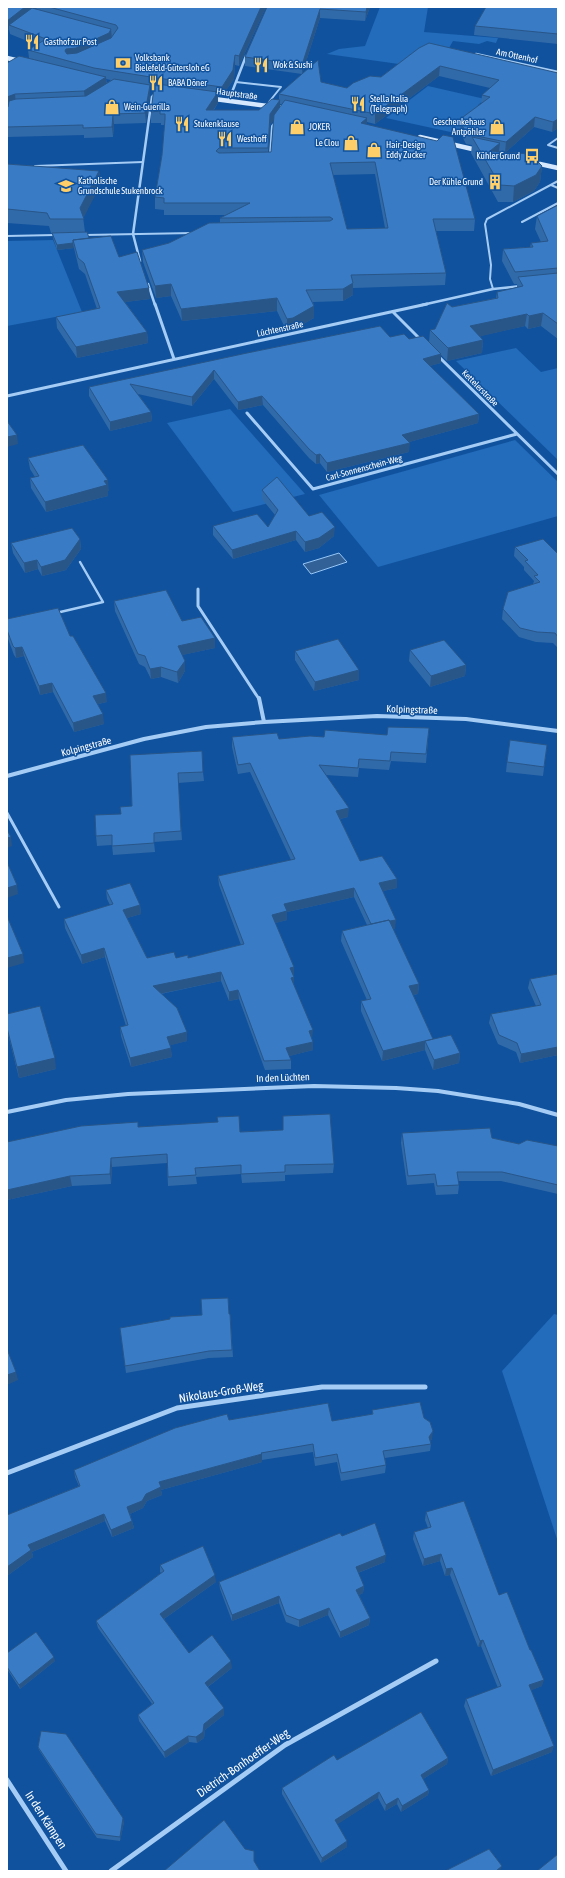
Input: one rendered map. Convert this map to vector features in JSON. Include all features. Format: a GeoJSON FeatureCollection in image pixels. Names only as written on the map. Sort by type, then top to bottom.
{"type":"FeatureCollection","features":[{"type":"Feature","properties":{"kind":"main road"},"geometry":{"type":"LineString","coordinates":[[7,58],[28,63]]}},
{"type":"Feature","properties":{"kind":"main road"},"geometry":{"type":"LineString","coordinates":[[150,90],[164,92]]}},
{"type":"Feature","properties":{"kind":"main road","name":"Hauptstraße"},"geometry":{"type":"LineString","coordinates":[[200,97],[300,111]]}},
{"type":"Feature","properties":{"kind":"main road"},"geometry":{"type":"LineString","coordinates":[[412,136],[485,152]]}},
{"type":"Feature","properties":{"kind":"main road"},"geometry":{"type":"LineString","coordinates":[[527,161],[558,168]]}},
{"type":"Feature","properties":{"kind":"street"},"geometry":{"type":"LineString","coordinates":[[230,100],[249,49]]}},
{"type":"Feature","properties":{"kind":"street","name":"Am Ottenhof"},"geometry":{"type":"LineString","coordinates":[[473,53],[558,72]]}},
{"type":"Feature","properties":{"kind":"street"},"geometry":{"type":"LineString","coordinates":[[141,263],[133,234],[152,97],[157,92]]}},
{"type":"Feature","properties":{"kind":"street"},"geometry":{"type":"LineString","coordinates":[[147,282],[174,359]]}},
{"type":"Feature","properties":{"kind":"street","name":"Lüchtenstraße"},"geometry":{"type":"LineString","coordinates":[[7,396],[493,289],[529,286]]}},
{"type":"Feature","properties":{"kind":"street"},"geometry":{"type":"LineString","coordinates":[[393,312],[427,345]]}},
{"type":"Feature","properties":{"kind":"street","name":"Kettelerstraße"},"geometry":{"type":"LineString","coordinates":[[432,350],[558,474]]}},
{"type":"Feature","properties":{"kind":"street","name":"Carl-Sonnenschein-Weg"},"geometry":{"type":"LineString","coordinates":[[247,413],[313,490],[517,434]]}},
{"type":"Feature","properties":{"kind":"street"},"geometry":{"type":"LineString","coordinates":[[198,589],[198,606],[258,699],[264,722]]}},
{"type":"Feature","properties":{"kind":"street","name":"Kolpingstraße"},"geometry":{"type":"LineString","coordinates":[[7,776],[144,739],[206,727],[264,722],[384,716],[466,719],[558,731]]}},
{"type":"Feature","properties":{"kind":"street","name":"In den Lüchten"},"geometry":{"type":"LineString","coordinates":[[7,1112],[67,1100],[169,1091],[300,1084],[423,1090],[523,1104],[558,1115]]}},
{"type":"Feature","properties":{"kind":"street","name":"Nikolaus-Groß-Weg"},"geometry":{"type":"LineString","coordinates":[[7,1473],[177,1408],[322,1387],[425,1387]]}},
{"type":"Feature","properties":{"kind":"street","name":"Dietrich-Bonhoeffer-Weg"},"geometry":{"type":"LineString","coordinates":[[111,1871],[286,1744],[436,1662]]}},
{"type":"Feature","properties":{"kind":"street","name":"In den Kämpen"},"geometry":{"type":"LineString","coordinates":[[7,1780],[66,1871]]}},
{"type":"Feature","properties":{"kind":"lane"},"geometry":{"type":"LineString","coordinates":[[236,82],[281,87],[266,106]]}},
{"type":"Feature","properties":{"kind":"lane"},"geometry":{"type":"LineString","coordinates":[[281,114],[285,108]]}},
{"type":"Feature","properties":{"kind":"lane"},"geometry":{"type":"LineString","coordinates":[[270,162],[272,126],[276,120]]}},
{"type":"Feature","properties":{"kind":"lane"},"geometry":{"type":"LineString","coordinates":[[558,138],[548,145],[558,148]]}},
{"type":"Feature","properties":{"kind":"lane"},"geometry":{"type":"LineString","coordinates":[[29,166],[143,162]]}},
{"type":"Feature","properties":{"kind":"lane"},"geometry":{"type":"LineString","coordinates":[[493,289],[490,279],[491,266],[485,224],[487,219],[558,181]]}},
{"type":"Feature","properties":{"kind":"lane"},"geometry":{"type":"LineString","coordinates":[[551,185],[558,188]]}},
{"type":"Feature","properties":{"kind":"lane"},"geometry":{"type":"LineString","coordinates":[[522,222],[558,203]]}},
{"type":"Feature","properties":{"kind":"lane"},"geometry":{"type":"LineString","coordinates":[[84,235],[196,233]]}},
{"type":"Feature","properties":{"kind":"lane"},"geometry":{"type":"LineString","coordinates":[[7,236],[61,235]]}},
{"type":"Feature","properties":{"kind":"lane"},"geometry":{"type":"LineString","coordinates":[[51,614],[103,602],[80,562]]}},
{"type":"Feature","properties":{"kind":"lane"},"geometry":{"type":"LineString","coordinates":[[7,813],[59,907]]}},
{"type":"Feature","properties":{"kind":"shaded area"},"geometry":{"type":"Polygon","coordinates":[[[380,7],[428,7],[424,32],[498,38],[496,43],[487,41],[479,44],[453,41],[449,48],[406,65],[327,54],[339,49],[365,46],[380,7]]]}},
{"type":"Feature","properties":{"kind":"shaded area"},"geometry":{"type":"Polygon","coordinates":[[[428,86],[485,99],[478,105],[486,107],[455,133],[386,118],[428,86]]]}},
{"type":"Feature","properties":{"kind":"shaded area"},"geometry":{"type":"Polygon","coordinates":[[[53,240],[82,312],[7,326],[7,241],[53,240]]]}},
{"type":"Feature","properties":{"kind":"shaded area"},"geometry":{"type":"Polygon","coordinates":[[[516,348],[541,372],[558,368],[558,460],[456,361],[516,348]]]}},
{"type":"Feature","properties":{"kind":"shaded area"},"geometry":{"type":"Polygon","coordinates":[[[230,409],[305,494],[233,512],[167,423],[230,409]]]}},
{"type":"Feature","properties":{"kind":"shaded area"},"geometry":{"type":"Polygon","coordinates":[[[515,440],[558,482],[558,516],[378,567],[319,495],[515,440]]]}},
{"type":"Feature","properties":{"kind":"shaded area"},"geometry":{"type":"Polygon","coordinates":[[[339,553],[347,562],[311,574],[303,564],[339,553]]]}},
{"type":"Feature","properties":{"kind":"shaded area"},"geometry":{"type":"Polygon","coordinates":[[[554,1314],[558,1315],[558,1542],[502,1371],[554,1314]]]}},
{"type":"Feature","properties":{"kind":"building"},"geometry":{"type":"Polygon","coordinates":[[[7,7],[25,7],[7,21],[7,7]]]}},
{"type":"Feature","properties":{"kind":"building"},"geometry":{"type":"Polygon","coordinates":[[[49,7],[261,7],[239,56],[235,55],[233,70],[222,87],[94,68],[28,50],[46,39],[9,25],[32,8],[111,29],[109,33],[76,48],[66,49],[65,51],[67,54],[77,53],[111,38],[118,28],[116,25],[49,7]]]}},
{"type":"Feature","properties":{"kind":"building"},"geometry":{"type":"Polygon","coordinates":[[[267,7],[367,7],[366,12],[320,9],[302,65],[245,57],[267,7]]]}},
{"type":"Feature","properties":{"kind":"building"},"geometry":{"type":"Polygon","coordinates":[[[486,7],[558,7],[558,34],[475,26],[486,7]]]}},
{"type":"Feature","properties":{"kind":"building"},"geometry":{"type":"Polygon","coordinates":[[[429,43],[558,73],[558,119],[553,122],[535,117],[506,142],[467,134],[459,120],[490,97],[482,95],[499,80],[440,66],[375,114],[279,94],[318,60],[321,82],[347,88],[353,83],[370,76],[381,77],[419,48],[429,43]]]}},
{"type":"Feature","properties":{"kind":"building"},"geometry":{"type":"Polygon","coordinates":[[[19,56],[106,77],[84,91],[15,94],[7,97],[7,63],[19,56]]]}},
{"type":"Feature","properties":{"kind":"building"},"geometry":{"type":"Polygon","coordinates":[[[114,79],[150,85],[145,113],[113,114],[112,127],[83,128],[83,125],[7,127],[7,108],[9,101],[16,99],[86,96],[114,79]]]}},
{"type":"Feature","properties":{"kind":"building"},"geometry":{"type":"Polygon","coordinates":[[[157,84],[218,92],[206,110],[259,110],[272,99],[280,100],[270,114],[268,148],[219,148],[216,151],[219,153],[271,152],[274,115],[285,100],[367,118],[361,123],[437,141],[443,135],[453,137],[475,219],[433,219],[446,273],[351,275],[353,283],[343,289],[306,290],[314,306],[293,318],[287,319],[277,298],[181,309],[171,284],[155,286],[142,250],[169,243],[209,223],[330,221],[333,219],[330,217],[220,218],[250,203],[164,203],[164,198],[155,197],[162,155],[165,114],[160,114],[160,111],[151,112],[154,87],[157,84]],[[375,162],[330,163],[347,229],[388,228],[375,162]]]}},
{"type":"Feature","properties":{"kind":"building"},"geometry":{"type":"Polygon","coordinates":[[[472,137],[500,143],[490,151],[530,154],[542,166],[536,175],[514,186],[500,185],[472,137]]]}},
{"type":"Feature","properties":{"kind":"building"},"geometry":{"type":"Polygon","coordinates":[[[7,164],[99,171],[80,208],[84,219],[50,219],[47,213],[7,209],[7,164]]]}},
{"type":"Feature","properties":{"kind":"building"},"geometry":{"type":"Polygon","coordinates":[[[558,205],[558,268],[515,272],[503,249],[533,247],[531,243],[548,241],[537,216],[558,205]]]}},
{"type":"Feature","properties":{"kind":"building"},"geometry":{"type":"Polygon","coordinates":[[[87,232],[89,238],[73,240],[73,243],[57,245],[52,233],[87,232]]]}},
{"type":"Feature","properties":{"kind":"building"},"geometry":{"type":"Polygon","coordinates":[[[111,236],[119,257],[137,252],[149,288],[117,292],[147,332],[76,347],[56,317],[100,308],[84,263],[78,258],[73,240],[111,236]]]}},
{"type":"Feature","properties":{"kind":"building"},"geometry":{"type":"Polygon","coordinates":[[[558,273],[558,324],[543,313],[529,316],[527,314],[470,326],[483,340],[448,348],[430,330],[435,329],[447,303],[452,307],[498,298],[497,292],[523,286],[518,277],[558,273]]]}},
{"type":"Feature","properties":{"kind":"building"},"geometry":{"type":"Polygon","coordinates":[[[380,326],[390,337],[404,334],[409,339],[423,336],[441,354],[423,359],[479,414],[402,435],[410,443],[327,463],[320,454],[316,455],[309,449],[262,396],[238,402],[214,370],[192,397],[130,384],[151,412],[110,422],[89,387],[247,353],[380,326]]]}},
{"type":"Feature","properties":{"kind":"building"},"geometry":{"type":"Polygon","coordinates":[[[7,421],[17,435],[7,437],[7,421]]]}},
{"type":"Feature","properties":{"kind":"building"},"geometry":{"type":"Polygon","coordinates":[[[83,445],[108,480],[104,481],[107,485],[45,502],[30,478],[39,476],[28,458],[83,445]]]}},
{"type":"Feature","properties":{"kind":"building"},"geometry":{"type":"Polygon","coordinates":[[[277,477],[309,516],[322,512],[335,527],[319,538],[305,542],[296,531],[232,550],[213,526],[257,514],[268,527],[278,510],[262,490],[277,477]]]}},
{"type":"Feature","properties":{"kind":"building"},"geometry":{"type":"Polygon","coordinates":[[[72,528],[80,539],[65,560],[41,567],[37,560],[24,563],[11,543],[72,528]]]}},
{"type":"Feature","properties":{"kind":"building"},"geometry":{"type":"Polygon","coordinates":[[[543,539],[558,554],[558,637],[555,633],[537,632],[520,628],[503,609],[508,592],[540,582],[534,576],[538,575],[525,561],[528,560],[515,547],[543,539]]]}},
{"type":"Feature","properties":{"kind":"building"},"geometry":{"type":"Polygon","coordinates":[[[166,590],[182,621],[201,617],[215,638],[178,646],[185,661],[177,672],[161,667],[150,669],[145,656],[138,654],[114,601],[166,590]]]}},
{"type":"Feature","properties":{"kind":"building"},"geometry":{"type":"Polygon","coordinates":[[[58,608],[70,636],[73,636],[106,693],[93,696],[103,714],[73,723],[52,683],[39,686],[22,647],[15,648],[13,646],[7,630],[7,619],[58,608]]]}},
{"type":"Feature","properties":{"kind":"building"},"geometry":{"type":"Polygon","coordinates":[[[338,639],[359,670],[315,682],[295,651],[338,639]]]}},
{"type":"Feature","properties":{"kind":"building"},"geometry":{"type":"Polygon","coordinates":[[[444,640],[466,665],[431,676],[410,650],[444,640]]]}},
{"type":"Feature","properties":{"kind":"building"},"geometry":{"type":"Polygon","coordinates":[[[388,727],[429,728],[426,754],[391,752],[390,761],[359,759],[358,768],[319,765],[349,808],[336,811],[360,861],[382,856],[397,879],[379,883],[396,920],[371,924],[354,888],[284,904],[287,911],[272,915],[294,967],[290,968],[294,977],[291,978],[313,1030],[309,1031],[313,1042],[286,1048],[291,1060],[264,1061],[238,990],[229,992],[221,972],[153,986],[177,1008],[187,1032],[167,1037],[171,1048],[130,1058],[120,1027],[128,1025],[104,948],[81,955],[64,919],[113,904],[106,890],[130,883],[140,905],[123,910],[147,958],[174,952],[176,958],[188,955],[188,958],[244,944],[218,876],[295,859],[250,763],[238,765],[232,737],[277,733],[279,739],[310,736],[324,737],[325,730],[387,735],[388,727]]]}},
{"type":"Feature","properties":{"kind":"building"},"geometry":{"type":"Polygon","coordinates":[[[510,740],[547,745],[544,767],[507,762],[510,740]]]}},
{"type":"Feature","properties":{"kind":"building"},"geometry":{"type":"Polygon","coordinates":[[[202,751],[203,772],[178,773],[181,831],[154,833],[154,843],[112,846],[112,835],[96,836],[95,815],[121,814],[120,807],[132,806],[130,755],[202,751]]]}},
{"type":"Feature","properties":{"kind":"building"},"geometry":{"type":"Polygon","coordinates":[[[7,830],[11,837],[7,838],[7,830]]]}},
{"type":"Feature","properties":{"kind":"building"},"geometry":{"type":"Polygon","coordinates":[[[7,862],[17,885],[7,888],[7,862]]]}},
{"type":"Feature","properties":{"kind":"building"},"geometry":{"type":"Polygon","coordinates":[[[7,916],[23,954],[7,958],[7,916]]]}},
{"type":"Feature","properties":{"kind":"building"},"geometry":{"type":"Polygon","coordinates":[[[389,920],[419,984],[409,986],[433,1039],[383,1051],[361,1001],[371,999],[342,931],[389,920]]]}},
{"type":"Feature","properties":{"kind":"building"},"geometry":{"type":"Polygon","coordinates":[[[558,974],[558,1047],[521,1054],[517,1043],[499,1035],[491,1014],[541,1005],[530,979],[558,974]]]}},
{"type":"Feature","properties":{"kind":"building"},"geometry":{"type":"Polygon","coordinates":[[[40,1006],[55,1058],[17,1067],[7,1028],[7,1014],[40,1006]]]}},
{"type":"Feature","properties":{"kind":"building"},"geometry":{"type":"Polygon","coordinates":[[[451,1035],[460,1053],[434,1060],[425,1041],[451,1035]]]}},
{"type":"Feature","properties":{"kind":"building"},"geometry":{"type":"Polygon","coordinates":[[[330,1114],[334,1164],[285,1165],[285,1172],[241,1174],[241,1165],[195,1168],[196,1175],[168,1177],[167,1154],[111,1158],[110,1174],[70,1176],[7,1190],[7,1142],[81,1126],[138,1122],[138,1127],[218,1122],[217,1117],[239,1116],[240,1132],[283,1130],[283,1116],[330,1114]]]}},
{"type":"Feature","properties":{"kind":"building"},"geometry":{"type":"Polygon","coordinates":[[[490,1128],[492,1138],[519,1144],[527,1140],[558,1146],[558,1185],[502,1172],[457,1172],[459,1185],[437,1186],[435,1174],[408,1176],[402,1133],[490,1128]]]}},
{"type":"Feature","properties":{"kind":"building"},"geometry":{"type":"Polygon","coordinates":[[[228,1298],[232,1350],[209,1351],[125,1366],[120,1328],[170,1319],[170,1317],[202,1315],[201,1299],[228,1298]]]}},
{"type":"Feature","properties":{"kind":"building"},"geometry":{"type":"Polygon","coordinates":[[[7,1349],[16,1372],[7,1375],[7,1349]]]}},
{"type":"Feature","properties":{"kind":"building"},"geometry":{"type":"Polygon","coordinates":[[[420,1402],[424,1418],[430,1422],[433,1431],[429,1437],[431,1444],[383,1451],[386,1465],[341,1473],[337,1454],[315,1458],[313,1444],[261,1453],[262,1454],[159,1482],[161,1487],[146,1494],[142,1501],[127,1507],[132,1521],[111,1530],[104,1514],[28,1545],[31,1550],[7,1567],[7,1515],[80,1486],[74,1470],[175,1428],[227,1414],[229,1420],[328,1403],[332,1421],[373,1414],[372,1410],[420,1402]]]}},
{"type":"Feature","properties":{"kind":"building"},"geometry":{"type":"Polygon","coordinates":[[[464,1501],[499,1595],[507,1592],[530,1650],[544,1680],[529,1685],[554,1746],[493,1770],[466,1699],[501,1686],[483,1640],[480,1641],[452,1568],[446,1569],[441,1554],[424,1559],[414,1532],[431,1527],[426,1512],[464,1501]]]}},
{"type":"Feature","properties":{"kind":"building"},"geometry":{"type":"Polygon","coordinates":[[[375,1523],[386,1555],[356,1567],[364,1586],[356,1590],[370,1618],[340,1632],[329,1608],[299,1620],[286,1615],[279,1596],[232,1615],[219,1582],[340,1533],[342,1536],[375,1523]]]}},
{"type":"Feature","properties":{"kind":"building"},"geometry":{"type":"Polygon","coordinates":[[[203,1546],[215,1575],[160,1614],[189,1653],[212,1635],[231,1661],[205,1683],[224,1708],[204,1724],[203,1732],[196,1737],[188,1736],[164,1752],[138,1715],[154,1703],[96,1621],[164,1571],[160,1565],[203,1546]]]}},
{"type":"Feature","properties":{"kind":"building"},"geometry":{"type":"Polygon","coordinates":[[[36,1632],[54,1657],[19,1685],[7,1667],[7,1653],[36,1632]]]}},
{"type":"Feature","properties":{"kind":"building"},"geometry":{"type":"Polygon","coordinates":[[[421,1712],[448,1758],[421,1775],[429,1790],[402,1806],[398,1798],[386,1805],[379,1792],[335,1820],[347,1841],[322,1858],[282,1788],[334,1755],[337,1760],[421,1712]]]}},
{"type":"Feature","properties":{"kind":"building"},"geometry":{"type":"Polygon","coordinates":[[[41,1731],[66,1734],[123,1818],[120,1837],[96,1834],[38,1747],[41,1731]]]}},
{"type":"Feature","properties":{"kind":"building"},"geometry":{"type":"Polygon","coordinates":[[[224,1820],[245,1849],[254,1851],[254,1861],[260,1871],[164,1871],[224,1820]]]}},
{"type":"Feature","properties":{"kind":"building"},"geometry":{"type":"Polygon","coordinates":[[[489,1849],[502,1866],[496,1871],[445,1871],[489,1849]]]}},
{"type":"Feature","properties":{"kind":"building"},"geometry":{"type":"Polygon","coordinates":[[[558,1854],[558,1871],[537,1871],[558,1854]]]}},
{"type":"Feature","properties":{"kind":"place","name":"Gasthof zur Post"},"geometry":{"type":"Point","coordinates":[32,42]}},
{"type":"Feature","properties":{"kind":"place","name":"Volksbank Bielefeld-Gütersloh eG"},"geometry":{"type":"Point","coordinates":[123,63]}},
{"type":"Feature","properties":{"kind":"place","name":"Wok & Sushi"},"geometry":{"type":"Point","coordinates":[261,65]}},
{"type":"Feature","properties":{"kind":"place","name":"BABA Döner"},"geometry":{"type":"Point","coordinates":[156,83]}},
{"type":"Feature","properties":{"kind":"place","name":"Stella Italia (Telegraph)"},"geometry":{"type":"Point","coordinates":[358,104]}},
{"type":"Feature","properties":{"kind":"place","name":"Wein-Guerilla"},"geometry":{"type":"Point","coordinates":[112,107]}},
{"type":"Feature","properties":{"kind":"place","name":"Stukenklause"},"geometry":{"type":"Point","coordinates":[182,124]}},
{"type":"Feature","properties":{"kind":"place","name":"JOKER"},"geometry":{"type":"Point","coordinates":[297,127]}},
{"type":"Feature","properties":{"kind":"place","name":"Geschenkehaus Antpöhler"},"geometry":{"type":"Point","coordinates":[497,127]}},
{"type":"Feature","properties":{"kind":"place","name":"Westhoff"},"geometry":{"type":"Point","coordinates":[225,139]}},
{"type":"Feature","properties":{"kind":"place","name":"Le Clou"},"geometry":{"type":"Point","coordinates":[351,143]}},
{"type":"Feature","properties":{"kind":"place","name":"Hair-Design Eddy Zucker"},"geometry":{"type":"Point","coordinates":[374,150]}},
{"type":"Feature","properties":{"kind":"place","name":"Kühler Grund"},"geometry":{"type":"Point","coordinates":[532,156]}},
{"type":"Feature","properties":{"kind":"place","name":"Der Kühle Grund"},"geometry":{"type":"Point","coordinates":[495,182]}},
{"type":"Feature","properties":{"kind":"place","name":"Katholische Grundschule Stukenbrock"},"geometry":{"type":"Point","coordinates":[66,186]}}]}
